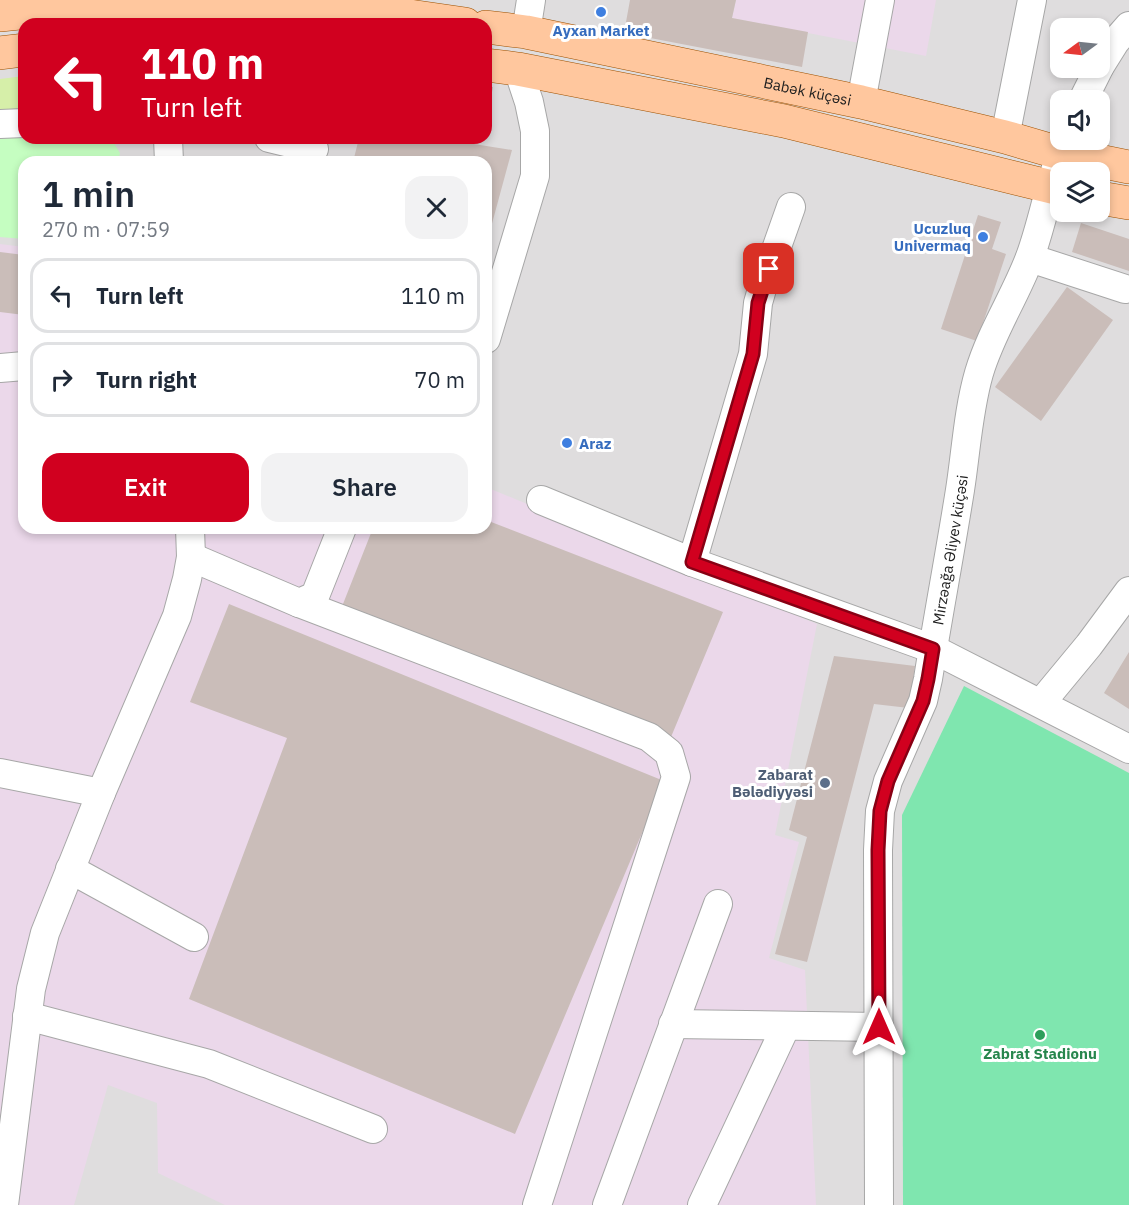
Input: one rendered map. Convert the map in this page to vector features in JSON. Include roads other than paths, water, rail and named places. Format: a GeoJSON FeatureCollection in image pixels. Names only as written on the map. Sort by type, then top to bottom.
{"type":"FeatureCollection","features":[{"type":"Feature","properties":{"kind":"main road"},"geometry":{"type":"LineString","coordinates":[[0,15],[159,2],[250,3],[388,13],[423,18]]}},
{"type":"Feature","properties":{"kind":"main road","name":"Babək küçəsi"},"geometry":{"type":"LineString","coordinates":[[492,28],[526,32],[861,102],[1005,137],[1050,144]]}},
{"type":"Feature","properties":{"kind":"main road"},"geometry":{"type":"LineString","coordinates":[[0,53],[18,51]]}},
{"type":"Feature","properties":{"kind":"main road"},"geometry":{"type":"LineString","coordinates":[[492,66],[784,121],[1050,187]]}},
{"type":"Feature","properties":{"kind":"main road","name":"Babək küçəsi"},"geometry":{"type":"LineString","coordinates":[[1076,150],[1129,167]]}},
{"type":"Feature","properties":{"kind":"main road"},"geometry":{"type":"LineString","coordinates":[[1110,200],[1129,203]]}},
{"type":"Feature","properties":{"kind":"street"},"geometry":{"type":"LineString","coordinates":[[526,32],[531,0]]}},
{"type":"Feature","properties":{"kind":"street"},"geometry":{"type":"LineString","coordinates":[[861,102],[880,0]]}},
{"type":"Feature","properties":{"kind":"street"},"geometry":{"type":"LineString","coordinates":[[1005,137],[1032,0]]}},
{"type":"Feature","properties":{"kind":"street"},"geometry":{"type":"LineString","coordinates":[[1110,50],[1129,26]]}},
{"type":"Feature","properties":{"kind":"street"},"geometry":{"type":"LineString","coordinates":[[492,319],[535,176],[535,131],[529,102],[518,69]]}},
{"type":"Feature","properties":{"kind":"street"},"geometry":{"type":"LineString","coordinates":[[0,124],[18,123]]}},
{"type":"Feature","properties":{"kind":"street"},"geometry":{"type":"LineString","coordinates":[[293,144],[314,149]]}},
{"type":"Feature","properties":{"kind":"street","name":"Mirzəağa Əliyev küçəsi"},"geometry":{"type":"LineString","coordinates":[[879,1205],[878,850],[880,811],[888,781],[923,701],[928,679],[979,374],[992,338],[1030,258],[1050,204]]}},
{"type":"Feature","properties":{"kind":"street"},"geometry":{"type":"LineString","coordinates":[[692,562],[753,354],[758,303],[791,207]]}},
{"type":"Feature","properties":{"kind":"street"},"geometry":{"type":"LineString","coordinates":[[1030,258],[1125,289]]}},
{"type":"Feature","properties":{"kind":"street"},"geometry":{"type":"LineString","coordinates":[[0,368],[18,366]]}},
{"type":"Feature","properties":{"kind":"street"},"geometry":{"type":"LineString","coordinates":[[541,500],[692,562],[933,649],[1129,749]]}},
{"type":"Feature","properties":{"kind":"street"},"geometry":{"type":"LineString","coordinates":[[4,1205],[31,989],[45,933],[101,793],[177,616],[188,579],[191,557],[190,534]]}},
{"type":"Feature","properties":{"kind":"street"},"geometry":{"type":"LineString","coordinates":[[299,603],[315,596],[340,534]]}},
{"type":"Feature","properties":{"kind":"street"},"geometry":{"type":"LineString","coordinates":[[191,557],[299,603],[649,737],[669,753],[676,777],[537,1205]]}},
{"type":"Feature","properties":{"kind":"street"},"geometry":{"type":"LineString","coordinates":[[1041,703],[1089,645],[1129,591]]}},
{"type":"Feature","properties":{"kind":"street"},"geometry":{"type":"LineString","coordinates":[[0,773],[101,793]]}},
{"type":"Feature","properties":{"kind":"street"},"geometry":{"type":"LineString","coordinates":[[70,869],[194,937]]}},
{"type":"Feature","properties":{"kind":"street"},"geometry":{"type":"LineString","coordinates":[[607,1205],[718,904]]}},
{"type":"Feature","properties":{"kind":"street"},"geometry":{"type":"LineString","coordinates":[[27,1016],[209,1064],[373,1129]]}},
{"type":"Feature","properties":{"kind":"street"},"geometry":{"type":"LineString","coordinates":[[673,1024],[879,1027]]}},
{"type":"Feature","properties":{"kind":"street"},"geometry":{"type":"LineString","coordinates":[[702,1205],[786,1026]]}},
{"type":"Feature","properties":{"kind":"place","name":"Ayxan Market"},"geometry":{"type":"Point","coordinates":[601,12]}},
{"type":"Feature","properties":{"kind":"place","name":"Ucuzluq Univermaq"},"geometry":{"type":"Point","coordinates":[983,237]}},
{"type":"Feature","properties":{"kind":"place","name":"Araz"},"geometry":{"type":"Point","coordinates":[567,443]}},
{"type":"Feature","properties":{"kind":"place","name":"Zabarat Bələdiyyəsi"},"geometry":{"type":"Point","coordinates":[825,783]}},
{"type":"Feature","properties":{"kind":"place","name":"Zabrat Stadionu"},"geometry":{"type":"Point","coordinates":[1040,1035]}}]}
